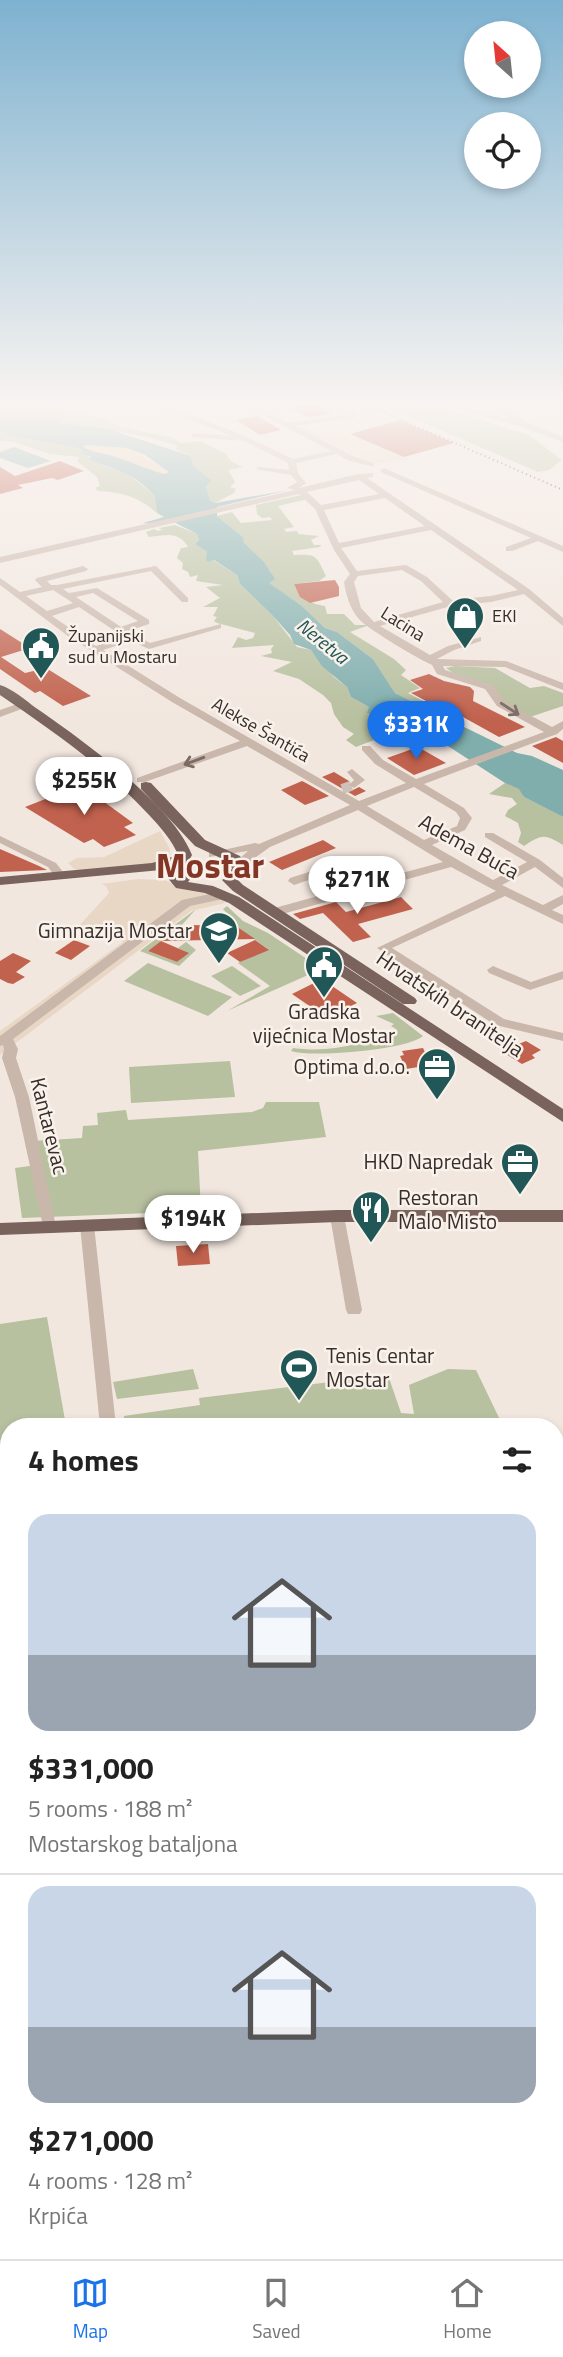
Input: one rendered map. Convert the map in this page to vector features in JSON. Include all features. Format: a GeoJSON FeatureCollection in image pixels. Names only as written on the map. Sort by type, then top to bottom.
{"type":"FeatureCollection","features":[{"type":"Feature","properties":{"kind":"main road"},"geometry":{"type":"LineString","coordinates":[[0,678],[91,738],[141,780],[174,826],[227,862],[235,874],[206,884],[177,866]]}},
{"type":"Feature","properties":{"kind":"main road"},"geometry":{"type":"LineString","coordinates":[[0,689],[104,761],[188,839],[215,854]]}},
{"type":"Feature","properties":{"kind":"main road"},"geometry":{"type":"LineString","coordinates":[[174,826],[181,885],[232,895],[563,1117]]}},
{"type":"Feature","properties":{"kind":"main road"},"geometry":{"type":"LineString","coordinates":[[0,881],[86,876],[177,866],[215,854]]}},
{"type":"Feature","properties":{"kind":"main road","name":"Hrvatskih branitelja"},"geometry":{"type":"LineString","coordinates":[[232,895],[235,874]]}},
{"type":"Feature","properties":{"kind":"main road","name":"Hrvatskih branitelja"},"geometry":{"type":"LineString","coordinates":[[206,884],[275,912],[563,1104]]}},
{"type":"Feature","properties":{"kind":"main road"},"geometry":{"type":"LineString","coordinates":[[0,1230],[337,1216],[563,1216]]}},
{"type":"Feature","properties":{"kind":"street"},"geometry":{"type":"LineString","coordinates":[[0,567],[66,547],[221,509]]}},
{"type":"Feature","properties":{"kind":"street"},"geometry":{"type":"LineString","coordinates":[[322,509],[338,549],[355,574],[403,567],[424,579],[450,603]]}},
{"type":"Feature","properties":{"kind":"street"},"geometry":{"type":"LineString","coordinates":[[405,509],[526,591],[563,623]]}},
{"type":"Feature","properties":{"kind":"street"},"geometry":{"type":"LineString","coordinates":[[472,509],[563,549]]}},
{"type":"Feature","properties":{"kind":"street"},"geometry":{"type":"LineString","coordinates":[[338,549],[432,527]]}},
{"type":"Feature","properties":{"kind":"street"},"geometry":{"type":"LineString","coordinates":[[509,549],[540,538]]}},
{"type":"Feature","properties":{"kind":"street"},"geometry":{"type":"LineString","coordinates":[[0,560],[66,547]]}},
{"type":"Feature","properties":{"kind":"street"},"geometry":{"type":"LineString","coordinates":[[338,549],[382,547]]}},
{"type":"Feature","properties":{"kind":"street"},"geometry":{"type":"LineString","coordinates":[[19,595],[153,568],[185,600]]}},
{"type":"Feature","properties":{"kind":"street"},"geometry":{"type":"LineString","coordinates":[[83,569],[40,580],[140,643],[154,645],[218,625]]}},
{"type":"Feature","properties":{"kind":"street","name":"Lacina"},"geometry":{"type":"LineString","coordinates":[[355,574],[349,582],[350,592],[359,614],[372,625],[432,661],[447,675],[489,687],[501,704],[553,732]]}},
{"type":"Feature","properties":{"kind":"street","name":"Alekse Šantića"},"geometry":{"type":"LineString","coordinates":[[0,581],[95,649],[247,741],[338,791],[357,806]]}},
{"type":"Feature","properties":{"kind":"street"},"geometry":{"type":"LineString","coordinates":[[68,596],[94,590],[146,622],[120,630]]}},
{"type":"Feature","properties":{"kind":"street"},"geometry":{"type":"LineString","coordinates":[[372,625],[450,603],[491,599],[526,591]]}},
{"type":"Feature","properties":{"kind":"street"},"geometry":{"type":"LineString","coordinates":[[45,614],[80,604]]}},
{"type":"Feature","properties":{"kind":"street"},"geometry":{"type":"LineString","coordinates":[[95,649],[131,638]]}},
{"type":"Feature","properties":{"kind":"street"},"geometry":{"type":"LineString","coordinates":[[432,661],[451,648],[478,639]]}},
{"type":"Feature","properties":{"kind":"street"},"geometry":{"type":"LineString","coordinates":[[432,661],[506,664],[563,687]]}},
{"type":"Feature","properties":{"kind":"street"},"geometry":{"type":"LineString","coordinates":[[0,714],[23,705]]}},
{"type":"Feature","properties":{"kind":"street"},"geometry":{"type":"LineString","coordinates":[[235,874],[247,857],[293,833],[450,768],[553,732],[563,724]]}},
{"type":"Feature","properties":{"kind":"street"},"geometry":{"type":"LineString","coordinates":[[141,780],[247,741]]}},
{"type":"Feature","properties":{"kind":"street"},"geometry":{"type":"LineString","coordinates":[[366,748],[379,762],[460,810],[466,821],[461,828],[424,845]]}},
{"type":"Feature","properties":{"kind":"street"},"geometry":{"type":"LineString","coordinates":[[352,772],[360,780],[354,785]]}},
{"type":"Feature","properties":{"kind":"street","name":"Adema Buća"},"geometry":{"type":"LineString","coordinates":[[357,806],[452,863],[563,920]]}},
{"type":"Feature","properties":{"kind":"street"},"geometry":{"type":"LineString","coordinates":[[215,854],[293,833]]}},
{"type":"Feature","properties":{"kind":"street"},"geometry":{"type":"LineString","coordinates":[[489,835],[536,862],[563,884]]}},
{"type":"Feature","properties":{"kind":"street"},"geometry":{"type":"LineString","coordinates":[[0,839],[52,865],[61,877]]}},
{"type":"Feature","properties":{"kind":"street"},"geometry":{"type":"LineString","coordinates":[[295,881],[354,861],[385,881]]}},
{"type":"Feature","properties":{"kind":"street"},"geometry":{"type":"LineString","coordinates":[[493,885],[536,862]]}},
{"type":"Feature","properties":{"kind":"street"},"geometry":{"type":"LineString","coordinates":[[275,912],[452,863]]}},
{"type":"Feature","properties":{"kind":"street"},"geometry":{"type":"LineString","coordinates":[[506,891],[383,948],[500,1022],[563,1037]]}},
{"type":"Feature","properties":{"kind":"street"},"geometry":{"type":"LineString","coordinates":[[6,1043],[186,903],[232,895]]}},
{"type":"Feature","properties":{"kind":"street"},"geometry":{"type":"LineString","coordinates":[[543,910],[563,899]]}},
{"type":"Feature","properties":{"kind":"street"},"geometry":{"type":"LineString","coordinates":[[493,970],[530,986],[563,975]]}},
{"type":"Feature","properties":{"kind":"street","name":"Kantarevac"},"geometry":{"type":"LineString","coordinates":[[6,1043],[22,1097],[49,1227]]}},
{"type":"Feature","properties":{"kind":"street"},"geometry":{"type":"LineString","coordinates":[[337,1216],[354,1310]]}},
{"type":"Feature","properties":{"kind":"street"},"geometry":{"type":"LineString","coordinates":[[87,1225],[107,1418]]}},
{"type":"Feature","properties":{"kind":"green space"},"geometry":{"type":"Polygon","coordinates":[[[256,509],[281,509],[294,527],[284,529],[286,532],[297,531],[298,534],[319,536],[311,540],[314,545],[321,545],[320,547],[292,551],[294,555],[315,557],[326,576],[319,581],[294,584],[296,589],[306,600],[325,606],[327,614],[344,614],[355,625],[369,625],[350,632],[394,659],[406,670],[401,675],[420,688],[408,693],[425,702],[421,707],[436,714],[416,706],[420,705],[395,693],[373,659],[337,632],[325,628],[302,606],[268,583],[271,572],[243,543],[243,537],[217,516],[232,512],[241,523],[272,520],[257,514],[256,509]]]}},
{"type":"Feature","properties":{"kind":"green space"},"geometry":{"type":"Polygon","coordinates":[[[175,525],[197,534],[199,540],[195,544],[207,552],[208,562],[213,560],[237,575],[240,584],[273,616],[297,647],[311,650],[334,677],[347,687],[351,697],[369,707],[373,715],[432,735],[438,741],[405,747],[393,741],[397,737],[386,726],[371,735],[374,740],[356,747],[346,740],[354,734],[343,727],[334,714],[331,703],[323,695],[299,679],[273,671],[292,662],[261,656],[272,653],[274,645],[232,648],[238,637],[246,640],[253,638],[255,633],[217,623],[214,621],[217,617],[213,616],[218,607],[203,607],[220,598],[206,587],[223,585],[196,581],[198,575],[190,577],[188,572],[182,569],[183,563],[177,558],[181,548],[188,547],[180,538],[171,535],[149,537],[146,532],[175,525]]]}},
{"type":"Feature","properties":{"kind":"green space"},"geometry":{"type":"Polygon","coordinates":[[[446,668],[495,668],[530,688],[544,686],[563,693],[563,706],[530,717],[506,706],[499,694],[460,678],[446,668]]]}},
{"type":"Feature","properties":{"kind":"green space"},"geometry":{"type":"Polygon","coordinates":[[[442,716],[458,717],[454,720],[461,725],[455,721],[442,716]]]}},
{"type":"Feature","properties":{"kind":"green space"},"geometry":{"type":"Polygon","coordinates":[[[505,783],[520,789],[524,797],[563,817],[563,845],[544,837],[524,846],[518,842],[521,833],[518,823],[505,816],[508,810],[517,804],[512,798],[489,794],[505,783]]]}},
{"type":"Feature","properties":{"kind":"green space"},"geometry":{"type":"Polygon","coordinates":[[[227,906],[243,921],[268,933],[319,967],[308,975],[227,1011],[270,986],[238,963],[268,949],[236,926],[223,909],[227,906]]]}},
{"type":"Feature","properties":{"kind":"green space"},"geometry":{"type":"Polygon","coordinates":[[[196,909],[180,927],[148,951],[177,962],[188,953],[178,948],[186,942],[196,950],[179,966],[140,951],[196,909]]]}},
{"type":"Feature","properties":{"kind":"green space"},"geometry":{"type":"Polygon","coordinates":[[[148,963],[232,997],[208,1016],[124,981],[148,963]]]}},
{"type":"Feature","properties":{"kind":"green space"},"geometry":{"type":"Polygon","coordinates":[[[232,966],[261,986],[240,996],[211,976],[232,966]]]}},
{"type":"Feature","properties":{"kind":"green space"},"geometry":{"type":"Polygon","coordinates":[[[393,1013],[423,1036],[414,1041],[380,1049],[318,1054],[291,1051],[293,1048],[333,1048],[371,1039],[396,1029],[391,1026],[394,1024],[376,1016],[393,1013]]]}},
{"type":"Feature","properties":{"kind":"green space"},"geometry":{"type":"Polygon","coordinates":[[[230,1061],[235,1097],[131,1103],[129,1067],[230,1061]]]}},
{"type":"Feature","properties":{"kind":"green space"},"geometry":{"type":"Polygon","coordinates":[[[266,1102],[319,1102],[326,1137],[198,1151],[201,1211],[22,1218],[15,1168],[37,1165],[32,1141],[82,1138],[83,1126],[98,1125],[97,1113],[126,1110],[128,1120],[252,1112],[263,1108],[266,1102]]]}},
{"type":"Feature","properties":{"kind":"green space"},"geometry":{"type":"Polygon","coordinates":[[[47,1317],[65,1418],[0,1418],[0,1324],[47,1317]]]}},
{"type":"Feature","properties":{"kind":"green space"},"geometry":{"type":"Polygon","coordinates":[[[193,1369],[199,1389],[117,1399],[113,1382],[193,1369]]]}},
{"type":"Feature","properties":{"kind":"green space","name":"Tenis Centar Mostar"},"geometry":{"type":"Polygon","coordinates":[[[448,1369],[476,1370],[499,1418],[124,1418],[200,1405],[199,1398],[388,1375],[401,1413],[414,1414],[409,1385],[448,1369]]]}},
{"type":"Feature","properties":{"kind":"shaded area"},"geometry":{"type":"Polygon","coordinates":[[[160,831],[170,849],[169,859],[149,866],[121,866],[84,871],[74,869],[68,863],[77,858],[104,857],[160,831]]]}},
{"type":"Feature","properties":{"kind":"shaded area"},"geometry":{"type":"Polygon","coordinates":[[[138,879],[165,880],[177,886],[207,892],[223,899],[225,903],[191,911],[0,1055],[0,1031],[123,942],[115,936],[119,932],[84,932],[77,928],[109,893],[106,886],[101,884],[138,879]]]}},
{"type":"Feature","properties":{"kind":"water","name":"Neretva"},"geometry":{"type":"Polygon","coordinates":[[[157,509],[217,509],[217,516],[243,537],[244,543],[264,562],[275,579],[269,583],[302,606],[325,628],[337,632],[373,659],[395,693],[517,753],[532,756],[563,770],[563,817],[524,797],[519,789],[505,783],[431,735],[367,713],[369,707],[351,697],[347,687],[322,666],[311,650],[294,644],[290,635],[273,616],[240,584],[237,575],[214,560],[206,560],[207,552],[195,544],[199,540],[197,534],[168,519],[152,524],[143,523],[164,517],[157,513],[157,509]]]}},
{"type":"Feature","properties":{"kind":"building"},"geometry":{"type":"Polygon","coordinates":[[[335,580],[339,587],[339,596],[310,603],[300,597],[294,584],[335,580]]]}},
{"type":"Feature","properties":{"kind":"building"},"geometry":{"type":"Polygon","coordinates":[[[0,629],[30,648],[1,657],[25,673],[46,668],[91,696],[63,706],[40,691],[35,693],[0,669],[0,629]]]}},
{"type":"Feature","properties":{"kind":"building"},"geometry":{"type":"Polygon","coordinates":[[[429,674],[444,681],[470,687],[474,691],[473,701],[525,727],[499,737],[454,712],[441,714],[423,707],[428,702],[411,693],[423,689],[410,680],[429,674]]]}},
{"type":"Feature","properties":{"kind":"building"},"geometry":{"type":"Polygon","coordinates":[[[556,737],[563,741],[563,763],[532,746],[556,737]]]}},
{"type":"Feature","properties":{"kind":"building"},"geometry":{"type":"Polygon","coordinates":[[[418,747],[446,763],[414,775],[387,758],[418,747]]]}},
{"type":"Feature","properties":{"kind":"building"},"geometry":{"type":"Polygon","coordinates":[[[334,772],[349,781],[348,787],[353,790],[359,787],[366,791],[355,796],[322,777],[334,772]]]}},
{"type":"Feature","properties":{"kind":"building"},"geometry":{"type":"Polygon","coordinates":[[[302,781],[329,796],[305,805],[281,790],[302,781]]]}},
{"type":"Feature","properties":{"kind":"building"},"geometry":{"type":"Polygon","coordinates":[[[81,785],[133,823],[124,827],[136,835],[104,847],[93,839],[84,843],[25,807],[81,785]]]}},
{"type":"Feature","properties":{"kind":"building"},"geometry":{"type":"Polygon","coordinates":[[[323,840],[336,848],[282,870],[269,862],[323,840]]]}},
{"type":"Feature","properties":{"kind":"building"},"geometry":{"type":"Polygon","coordinates":[[[0,849],[39,866],[47,870],[0,872],[0,849]]]}},
{"type":"Feature","properties":{"kind":"building"},"geometry":{"type":"Polygon","coordinates":[[[401,897],[413,909],[358,924],[371,937],[353,942],[323,913],[300,919],[293,914],[336,902],[346,912],[401,897]]]}},
{"type":"Feature","properties":{"kind":"building"},"geometry":{"type":"Polygon","coordinates":[[[236,926],[255,939],[162,941],[180,927],[236,926]]]}},
{"type":"Feature","properties":{"kind":"building"},"geometry":{"type":"Polygon","coordinates":[[[74,940],[90,946],[71,960],[55,953],[74,940]]]}},
{"type":"Feature","properties":{"kind":"building"},"geometry":{"type":"Polygon","coordinates":[[[255,940],[269,950],[240,962],[227,953],[255,940]]]}},
{"type":"Feature","properties":{"kind":"building"},"geometry":{"type":"Polygon","coordinates":[[[161,941],[189,953],[177,962],[148,951],[161,941]]]}},
{"type":"Feature","properties":{"kind":"building"},"geometry":{"type":"Polygon","coordinates":[[[13,953],[31,961],[16,972],[25,977],[13,984],[0,979],[0,961],[13,953]]]}},
{"type":"Feature","properties":{"kind":"building","name":"Gradska vijećnica Mostar"},"geometry":{"type":"Polygon","coordinates":[[[322,979],[357,1003],[327,1018],[292,994],[322,979]]]}},
{"type":"Feature","properties":{"kind":"building"},"geometry":{"type":"Polygon","coordinates":[[[526,1041],[541,1050],[532,1055],[535,1058],[522,1064],[501,1051],[526,1041]]]}},
{"type":"Feature","properties":{"kind":"building"},"geometry":{"type":"Polygon","coordinates":[[[423,1048],[431,1065],[406,1069],[400,1056],[404,1055],[402,1051],[423,1048]]]}},
{"type":"Feature","properties":{"kind":"building"},"geometry":{"type":"Polygon","coordinates":[[[208,1244],[210,1264],[178,1266],[176,1246],[208,1244]]]}},
{"type":"Feature","properties":{"kind":"tunnel"},"geometry":{"type":"LineString","coordinates":[[342,789],[354,785]]}},
{"type":"Feature","properties":{"kind":"place","name":"EKI"},"geometry":{"type":"Point","coordinates":[465,650]}},
{"type":"Feature","properties":{"kind":"place","name":"Županijski sud u Mostaru"},"geometry":{"type":"Point","coordinates":[41,680]}},
{"type":"Feature","properties":{"kind":"place","name":"Gimnazija Mostar"},"geometry":{"type":"Point","coordinates":[219,965]}},
{"type":"Feature","properties":{"kind":"place","name":"Gradska vijećnica Mostar"},"geometry":{"type":"Point","coordinates":[324,999]}},
{"type":"Feature","properties":{"kind":"place","name":"Optima d.o.o."},"geometry":{"type":"Point","coordinates":[437,1101]}},
{"type":"Feature","properties":{"kind":"place","name":"HKD Napredak"},"geometry":{"type":"Point","coordinates":[520,1196]}},
{"type":"Feature","properties":{"kind":"place","name":"Restoran Malo Misto"},"geometry":{"type":"Point","coordinates":[371,1244]}},
{"type":"Feature","properties":{"kind":"place","name":"Tenis Centar Mostar"},"geometry":{"type":"Point","coordinates":[299,1402]}},
{"type":"Feature","properties":{"kind":"district","name":"Mostar"},"geometry":{"type":"Point","coordinates":[210,866]}}]}
